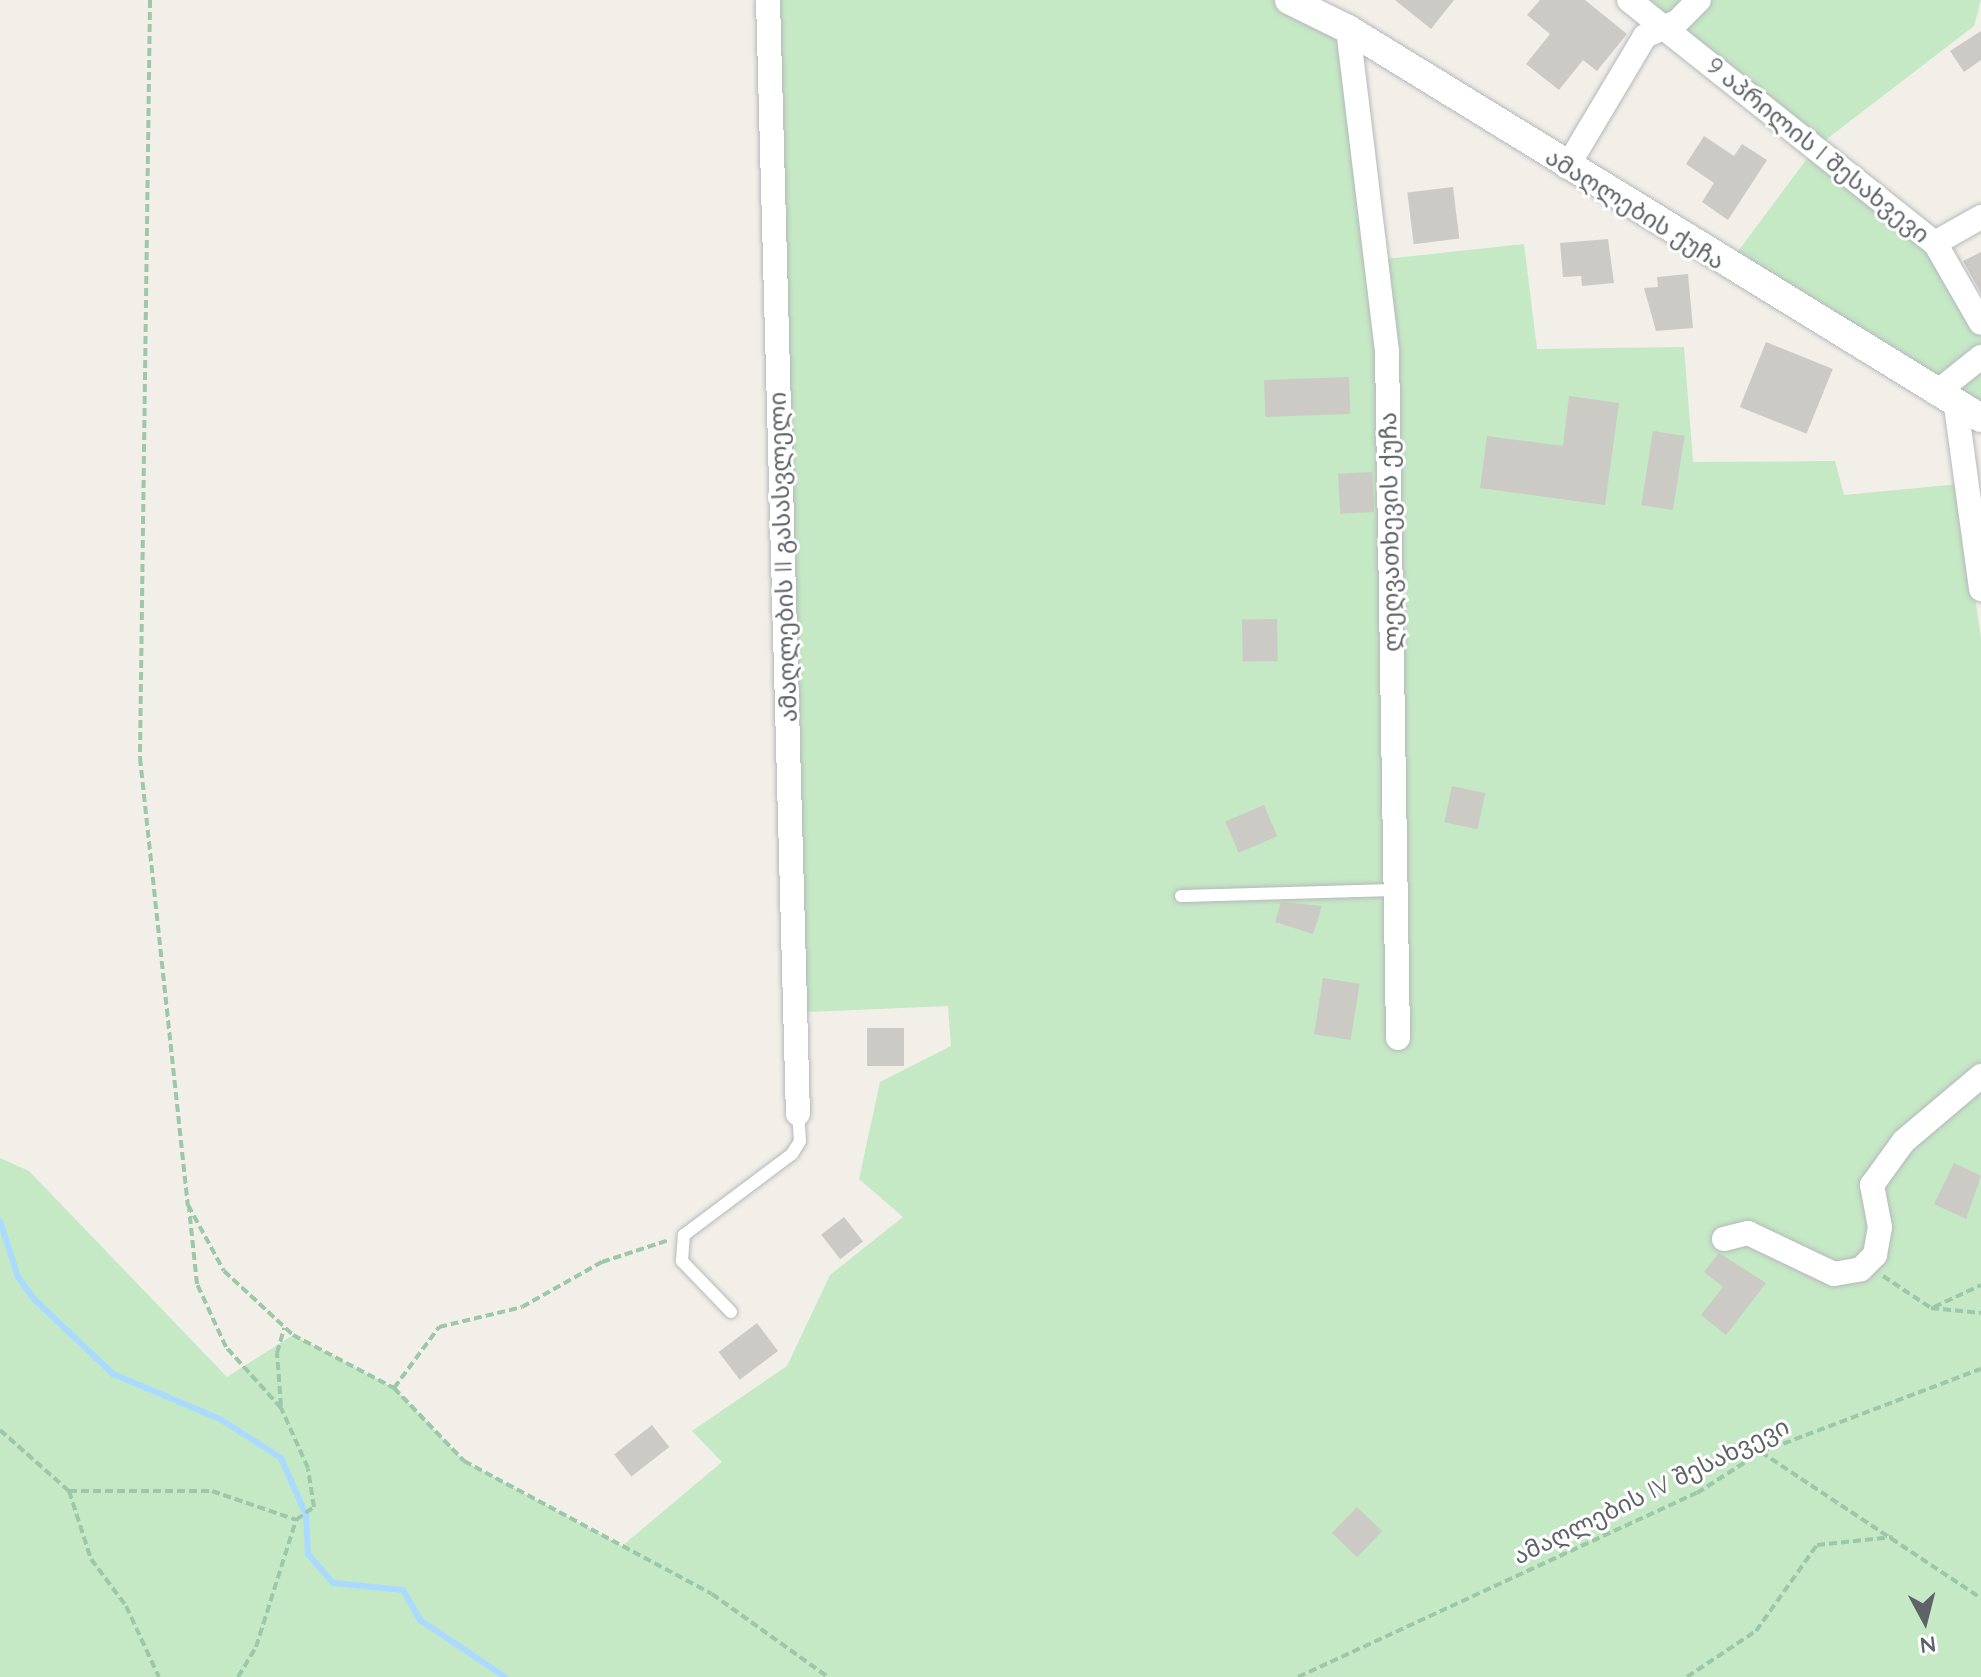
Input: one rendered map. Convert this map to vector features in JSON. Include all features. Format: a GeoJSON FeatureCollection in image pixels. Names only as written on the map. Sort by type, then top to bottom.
{"type":"FeatureCollection","features":[{"type":"Feature","properties":{"kind":"street","name":"ამაღლების II გასასვლელი"},"geometry":{"type":"LineString","coordinates":[[768,0],[798,1114]]}},
{"type":"Feature","properties":{"kind":"street","name":"ამაღლების ქუჩა"},"geometry":{"type":"LineString","coordinates":[[1289,0],[1348,29],[1567,167],[1981,418]]}},
{"type":"Feature","properties":{"kind":"street","name":"9 აპრილის I შესახვევი"},"geometry":{"type":"LineString","coordinates":[[1629,0],[1935,243],[1981,323]]}},
{"type":"Feature","properties":{"kind":"street"},"geometry":{"type":"LineString","coordinates":[[1567,167],[1645,36],[1664,28],[1699,0]]}},
{"type":"Feature","properties":{"kind":"street","name":"ლეღვათხევის ქუჩა"},"geometry":{"type":"LineString","coordinates":[[1348,29],[1387,351],[1398,1038]]}},
{"type":"Feature","properties":{"kind":"street"},"geometry":{"type":"LineString","coordinates":[[1935,243],[1981,217]]}},
{"type":"Feature","properties":{"kind":"street"},"geometry":{"type":"LineString","coordinates":[[1981,357],[1946,399],[1979,560],[1981,589]]}},
{"type":"Feature","properties":{"kind":"street"},"geometry":{"type":"LineString","coordinates":[[1724,1239],[1748,1233],[1834,1274],[1861,1269],[1875,1255],[1880,1227],[1872,1185],[1904,1141],[1981,1076]]}},
{"type":"Feature","properties":{"kind":"lane"},"geometry":{"type":"LineString","coordinates":[[1181,896],[1396,890]]}},
{"type":"Feature","properties":{"kind":"lane"},"geometry":{"type":"LineString","coordinates":[[731,1312],[682,1261],[684,1235],[792,1154],[800,1141],[798,1114]]}},
{"type":"Feature","properties":{"kind":"path"},"geometry":{"type":"LineString","coordinates":[[150,0],[140,758],[188,1205],[197,1284],[226,1347],[281,1408],[308,1468],[314,1507],[296,1520],[256,1647],[238,1677]]}},
{"type":"Feature","properties":{"kind":"path"},"geometry":{"type":"LineString","coordinates":[[188,1205],[224,1271],[285,1327],[394,1388],[464,1461],[712,1594],[828,1677]]}},
{"type":"Feature","properties":{"kind":"path"},"geometry":{"type":"LineString","coordinates":[[394,1388],[439,1327],[522,1307],[602,1262],[684,1235]]}},
{"type":"Feature","properties":{"kind":"path"},"geometry":{"type":"LineString","coordinates":[[1875,1255],[1887,1285],[1931,1308],[1981,1313]]}},
{"type":"Feature","properties":{"kind":"path"},"geometry":{"type":"LineString","coordinates":[[1931,1308],[1981,1285]]}},
{"type":"Feature","properties":{"kind":"path"},"geometry":{"type":"LineString","coordinates":[[281,1408],[277,1353],[285,1327]]}},
{"type":"Feature","properties":{"kind":"path","name":"ამაღლების IV შესახვევი"},"geometry":{"type":"LineString","coordinates":[[1298,1677],[1697,1493],[1761,1452],[1981,1369]]}},
{"type":"Feature","properties":{"kind":"path"},"geometry":{"type":"LineString","coordinates":[[0,1430],[69,1491],[91,1559],[126,1606],[159,1677]]}},
{"type":"Feature","properties":{"kind":"path"},"geometry":{"type":"LineString","coordinates":[[1761,1452],[1981,1598]]}},
{"type":"Feature","properties":{"kind":"path"},"geometry":{"type":"LineString","coordinates":[[69,1491],[212,1491],[296,1520]]}},
{"type":"Feature","properties":{"kind":"path"},"geometry":{"type":"LineString","coordinates":[[1687,1677],[1756,1631],[1817,1545],[1893,1537]]}},
{"type":"Feature","properties":{"kind":"green space"},"geometry":{"type":"Polygon","coordinates":[[[778,0],[1289,0],[1348,29],[1376,260],[1524,244],[1537,349],[1684,347],[1693,462],[1835,461],[1844,495],[1959,484],[1981,639],[1981,1677],[0,1677],[0,1158],[29,1171],[227,1377],[293,1335],[394,1388],[464,1461],[622,1546],[722,1462],[692,1431],[787,1366],[830,1275],[903,1217],[859,1179],[880,1082],[951,1046],[948,1006],[807,1012],[778,0]]]}},
{"type":"Feature","properties":{"kind":"green space"},"geometry":{"type":"Polygon","coordinates":[[[1629,0],[1981,0],[1974,26],[1815,148],[1629,0]]]}},
{"type":"Feature","properties":{"kind":"green space"},"geometry":{"type":"Polygon","coordinates":[[[1815,148],[1935,243],[1981,323],[1981,418],[1727,266],[1815,148]]]}},
{"type":"Feature","properties":{"kind":"building"},"geometry":{"type":"Polygon","coordinates":[[[1395,0],[1454,0],[1431,29],[1395,0]]]}},
{"type":"Feature","properties":{"kind":"building"},"geometry":{"type":"Polygon","coordinates":[[[1540,0],[1585,0],[1627,34],[1597,71],[1583,60],[1559,90],[1526,64],[1550,34],[1527,15],[1540,0]]]}},
{"type":"Feature","properties":{"kind":"building"},"geometry":{"type":"Polygon","coordinates":[[[1981,31],[1981,60],[1964,72],[1950,51],[1981,31]]]}},
{"type":"Feature","properties":{"kind":"building"},"geometry":{"type":"Polygon","coordinates":[[[1704,136],[1734,156],[1742,144],[1767,160],[1728,220],[1702,202],[1714,183],[1686,164],[1704,136]]]}},
{"type":"Feature","properties":{"kind":"building"},"geometry":{"type":"Polygon","coordinates":[[[1453,187],[1459,239],[1414,244],[1407,193],[1453,187]]]}},
{"type":"Feature","properties":{"kind":"building"},"geometry":{"type":"Polygon","coordinates":[[[1608,239],[1614,283],[1582,286],[1581,276],[1563,277],[1560,243],[1608,239]]]}},
{"type":"Feature","properties":{"kind":"building"},"geometry":{"type":"Polygon","coordinates":[[[1981,252],[1981,293],[1963,261],[1981,252]]]}},
{"type":"Feature","properties":{"kind":"building"},"geometry":{"type":"Polygon","coordinates":[[[1688,274],[1693,328],[1656,331],[1644,288],[1658,287],[1657,277],[1688,274]]]}},
{"type":"Feature","properties":{"kind":"building"},"geometry":{"type":"Polygon","coordinates":[[[1766,342],[1833,369],[1807,434],[1740,407],[1766,342]]]}},
{"type":"Feature","properties":{"kind":"building"},"geometry":{"type":"Polygon","coordinates":[[[1349,377],[1350,414],[1265,417],[1264,380],[1349,377]]]}},
{"type":"Feature","properties":{"kind":"building"},"geometry":{"type":"Polygon","coordinates":[[[1569,396],[1619,403],[1605,505],[1480,488],[1487,436],[1563,446],[1569,396]]]}},
{"type":"Feature","properties":{"kind":"building"},"geometry":{"type":"Polygon","coordinates":[[[1653,431],[1685,436],[1673,510],[1641,505],[1653,431]]]}},
{"type":"Feature","properties":{"kind":"building"},"geometry":{"type":"Polygon","coordinates":[[[1372,472],[1374,512],[1340,514],[1338,474],[1372,472]]]}},
{"type":"Feature","properties":{"kind":"building"},"geometry":{"type":"Polygon","coordinates":[[[1277,619],[1278,661],[1243,662],[1242,620],[1277,619]]]}},
{"type":"Feature","properties":{"kind":"building"},"geometry":{"type":"Polygon","coordinates":[[[1452,786],[1485,793],[1478,829],[1444,822],[1452,786]]]}},
{"type":"Feature","properties":{"kind":"building"},"geometry":{"type":"Polygon","coordinates":[[[1264,805],[1277,836],[1239,853],[1225,821],[1264,805]]]}},
{"type":"Feature","properties":{"kind":"building"},"geometry":{"type":"Polygon","coordinates":[[[1281,902],[1322,906],[1313,934],[1275,922],[1281,902]]]}},
{"type":"Feature","properties":{"kind":"building"},"geometry":{"type":"Polygon","coordinates":[[[1323,978],[1360,984],[1351,1040],[1314,1034],[1323,978]]]}},
{"type":"Feature","properties":{"kind":"building"},"geometry":{"type":"Polygon","coordinates":[[[867,1028],[904,1028],[904,1066],[867,1066],[867,1028]]]}},
{"type":"Feature","properties":{"kind":"building"},"geometry":{"type":"Polygon","coordinates":[[[1954,1163],[1981,1176],[1966,1219],[1934,1204],[1954,1163]]]}},
{"type":"Feature","properties":{"kind":"building"},"geometry":{"type":"Polygon","coordinates":[[[844,1217],[863,1241],[840,1259],[821,1235],[844,1217]]]}},
{"type":"Feature","properties":{"kind":"building"},"geometry":{"type":"Polygon","coordinates":[[[1719,1253],[1766,1283],[1726,1335],[1701,1315],[1723,1287],[1704,1272],[1719,1253]]]}},
{"type":"Feature","properties":{"kind":"building"},"geometry":{"type":"Polygon","coordinates":[[[757,1323],[778,1351],[740,1380],[719,1352],[757,1323]]]}},
{"type":"Feature","properties":{"kind":"building"},"geometry":{"type":"Polygon","coordinates":[[[652,1425],[669,1447],[631,1477],[614,1455],[652,1425]]]}},
{"type":"Feature","properties":{"kind":"building"},"geometry":{"type":"Polygon","coordinates":[[[1357,1507],[1382,1531],[1357,1557],[1332,1533],[1357,1507]]]}},
{"type":"Feature","properties":{"kind":"waterway"},"geometry":{"type":"LineString","coordinates":[[0,1221],[18,1277],[34,1299],[113,1374],[220,1419],[281,1458],[306,1515],[308,1554],[333,1583],[403,1590],[420,1620],[505,1677]]}}]}
